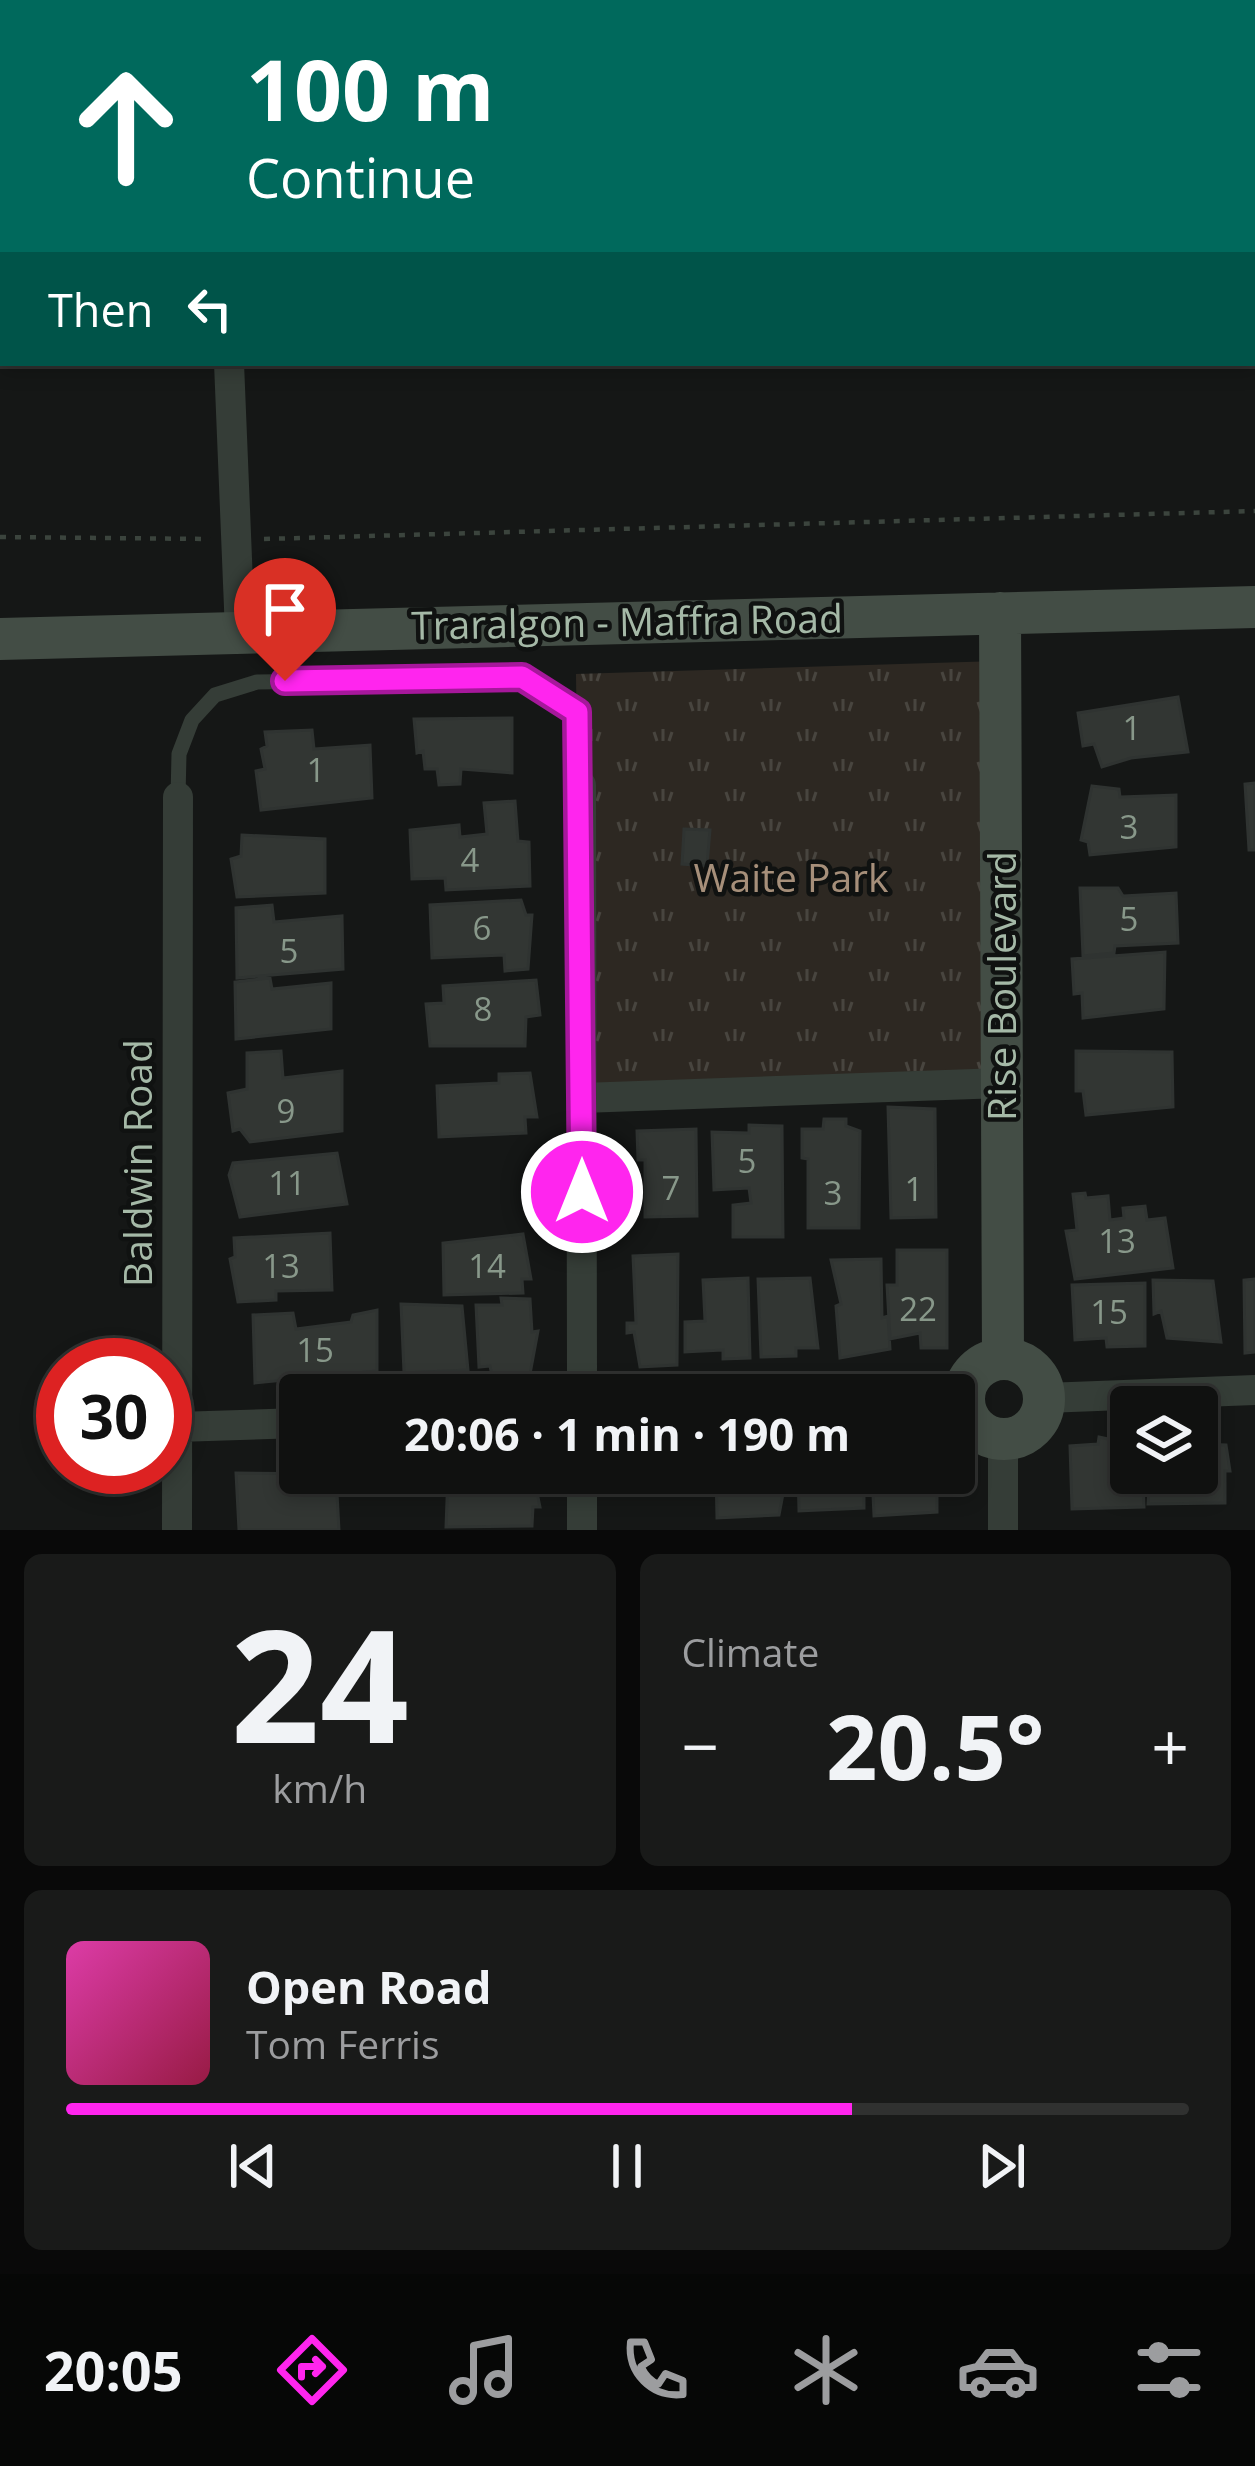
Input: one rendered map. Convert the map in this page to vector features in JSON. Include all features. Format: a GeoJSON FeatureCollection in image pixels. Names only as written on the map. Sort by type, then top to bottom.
{"type":"FeatureCollection","features":[{"type":"Feature","properties":{"kind":"main road","name":"Traralgon - Maffra Road"},"geometry":{"type":"LineString","coordinates":[[0,639],[1255,607]]}},
{"type":"Feature","properties":{"kind":"main road","name":"Rise Boulevard"},"geometry":{"type":"LineString","coordinates":[[1000,613],[1003,1358]]}},
{"type":"Feature","properties":{"kind":"main road"},"geometry":{"type":"LineString","coordinates":[[975,1374],[979,1367],[1003,1358],[1036,1374],[1045,1398],[1037,1423],[1003,1440],[975,1425]]}},
{"type":"Feature","properties":{"kind":"street"},"geometry":{"type":"LineString","coordinates":[[230,366],[240,632]]}},
{"type":"Feature","properties":{"kind":"street"},"geometry":{"type":"LineString","coordinates":[[581,785],[582,1374]]}},
{"type":"Feature","properties":{"kind":"street","name":"Baldwin Road"},"geometry":{"type":"LineString","coordinates":[[177,1338],[178,797]]}},
{"type":"Feature","properties":{"kind":"street"},"geometry":{"type":"LineString","coordinates":[[582,1098],[1002,1083]]}},
{"type":"Feature","properties":{"kind":"street"},"geometry":{"type":"LineString","coordinates":[[1045,1398],[1255,1390]]}},
{"type":"Feature","properties":{"kind":"street"},"geometry":{"type":"LineString","coordinates":[[192,1427],[279,1424]]}},
{"type":"Feature","properties":{"kind":"street"},"geometry":{"type":"LineString","coordinates":[[1003,1440],[1003,1530]]}},
{"type":"Feature","properties":{"kind":"street","name":"Baldwin Road"},"geometry":{"type":"LineString","coordinates":[[177,1494],[177,1530]]}},
{"type":"Feature","properties":{"kind":"street"},"geometry":{"type":"LineString","coordinates":[[582,1494],[582,1530]]}},
{"type":"Feature","properties":{"kind":"lane"},"geometry":{"type":"LineString","coordinates":[[178,797],[179,754],[215,695],[285,681],[522,677],[577,712],[581,785]]}},
{"type":"Feature","properties":{"kind":"path"},"geometry":{"type":"LineString","coordinates":[[0,537],[237,539],[1255,511]]}},
{"type":"Feature","properties":{"kind":"green space","name":"Waite Park"},"geometry":{"type":"Polygon","coordinates":[[[999,661],[1002,1083],[582,1098],[576,674],[999,661]]]}},
{"type":"Feature","properties":{"kind":"building"},"geometry":{"type":"Polygon","coordinates":[[[1178,697],[1188,752],[1131,758],[1102,767],[1094,744],[1083,746],[1078,713],[1178,697]]]}},
{"type":"Feature","properties":{"kind":"building"},"geometry":{"type":"Polygon","coordinates":[[[512,718],[512,773],[461,769],[460,784],[439,785],[437,769],[425,769],[423,751],[417,753],[414,719],[512,718]]]}},
{"type":"Feature","properties":{"kind":"building"},"geometry":{"type":"Polygon","coordinates":[[[312,730],[314,749],[370,745],[372,798],[261,810],[256,771],[265,769],[261,749],[267,746],[265,732],[312,730]]]}},
{"type":"Feature","properties":{"kind":"building"},"geometry":{"type":"Polygon","coordinates":[[[1255,783],[1255,850],[1249,850],[1245,784],[1255,783]]]}},
{"type":"Feature","properties":{"kind":"building"},"geometry":{"type":"Polygon","coordinates":[[[1092,786],[1119,789],[1120,797],[1176,795],[1176,847],[1090,855],[1088,842],[1081,840],[1092,786]]]}},
{"type":"Feature","properties":{"kind":"building"},"geometry":{"type":"Polygon","coordinates":[[[515,801],[518,841],[529,842],[530,886],[446,890],[445,878],[412,879],[410,830],[459,825],[460,837],[487,834],[484,803],[515,801]]]}},
{"type":"Feature","properties":{"kind":"building"},"geometry":{"type":"Polygon","coordinates":[[[684,829],[710,830],[707,866],[682,864],[684,829]]]}},
{"type":"Feature","properties":{"kind":"building"},"geometry":{"type":"Polygon","coordinates":[[[242,835],[325,839],[325,893],[237,897],[231,859],[241,856],[242,835]]]}},
{"type":"Feature","properties":{"kind":"building"},"geometry":{"type":"Polygon","coordinates":[[[1080,888],[1118,888],[1123,896],[1176,893],[1178,943],[1115,946],[1114,953],[1083,956],[1080,888]]]}},
{"type":"Feature","properties":{"kind":"building"},"geometry":{"type":"Polygon","coordinates":[[[521,900],[526,915],[532,915],[528,969],[505,971],[504,955],[432,958],[430,905],[521,900]]]}},
{"type":"Feature","properties":{"kind":"building"},"geometry":{"type":"Polygon","coordinates":[[[272,905],[274,922],[342,916],[343,969],[237,978],[236,908],[272,905]]]}},
{"type":"Feature","properties":{"kind":"building"},"geometry":{"type":"Polygon","coordinates":[[[1165,952],[1164,1009],[1083,1018],[1082,993],[1074,994],[1072,959],[1165,952]]]}},
{"type":"Feature","properties":{"kind":"building"},"geometry":{"type":"Polygon","coordinates":[[[270,978],[272,989],[331,983],[331,1029],[236,1039],[235,982],[270,978]]]}},
{"type":"Feature","properties":{"kind":"building"},"geometry":{"type":"Polygon","coordinates":[[[536,980],[540,1015],[526,1017],[525,1046],[430,1046],[426,1004],[444,1003],[443,986],[536,980]]]}},
{"type":"Feature","properties":{"kind":"building"},"geometry":{"type":"Polygon","coordinates":[[[281,1051],[283,1078],[342,1071],[342,1131],[250,1142],[240,1129],[233,1131],[228,1093],[247,1089],[247,1053],[281,1051]]]}},
{"type":"Feature","properties":{"kind":"building"},"geometry":{"type":"Polygon","coordinates":[[[1076,1051],[1172,1052],[1173,1107],[1086,1115],[1083,1091],[1076,1091],[1076,1051]]]}},
{"type":"Feature","properties":{"kind":"building"},"geometry":{"type":"Polygon","coordinates":[[[530,1073],[537,1117],[525,1117],[526,1133],[439,1137],[437,1086],[499,1083],[499,1074],[530,1073]]]}},
{"type":"Feature","properties":{"kind":"building"},"geometry":{"type":"Polygon","coordinates":[[[888,1107],[935,1109],[936,1217],[891,1218],[888,1107]]]}},
{"type":"Feature","properties":{"kind":"building"},"geometry":{"type":"Polygon","coordinates":[[[824,1119],[846,1119],[846,1126],[860,1131],[859,1228],[808,1228],[808,1159],[802,1158],[802,1129],[823,1129],[824,1119]]]}},
{"type":"Feature","properties":{"kind":"building"},"geometry":{"type":"Polygon","coordinates":[[[749,1125],[782,1126],[783,1237],[733,1237],[733,1205],[751,1203],[749,1188],[714,1190],[712,1132],[749,1133],[749,1125]]]}},
{"type":"Feature","properties":{"kind":"building"},"geometry":{"type":"Polygon","coordinates":[[[696,1129],[697,1216],[645,1217],[645,1160],[638,1160],[637,1131],[696,1129]]]}},
{"type":"Feature","properties":{"kind":"building"},"geometry":{"type":"Polygon","coordinates":[[[337,1153],[347,1204],[240,1217],[229,1175],[233,1163],[337,1153]]]}},
{"type":"Feature","properties":{"kind":"building"},"geometry":{"type":"Polygon","coordinates":[[[1085,1193],[1086,1198],[1108,1196],[1110,1220],[1124,1218],[1123,1208],[1145,1206],[1147,1220],[1165,1218],[1173,1268],[1075,1279],[1066,1231],[1077,1230],[1073,1194],[1085,1193]]]}},
{"type":"Feature","properties":{"kind":"building"},"geometry":{"type":"Polygon","coordinates":[[[330,1233],[332,1290],[276,1291],[276,1300],[238,1302],[230,1259],[235,1257],[234,1238],[330,1233]]]}},
{"type":"Feature","properties":{"kind":"building"},"geometry":{"type":"Polygon","coordinates":[[[523,1234],[531,1279],[522,1279],[523,1293],[444,1295],[443,1243],[523,1234]]]}},
{"type":"Feature","properties":{"kind":"building"},"geometry":{"type":"Polygon","coordinates":[[[897,1250],[947,1250],[947,1348],[921,1348],[920,1333],[890,1339],[887,1285],[897,1285],[897,1250]]]}},
{"type":"Feature","properties":{"kind":"building"},"geometry":{"type":"Polygon","coordinates":[[[678,1254],[677,1365],[640,1367],[634,1332],[627,1333],[627,1323],[636,1323],[633,1256],[678,1254]]]}},
{"type":"Feature","properties":{"kind":"building"},"geometry":{"type":"Polygon","coordinates":[[[881,1259],[882,1318],[888,1316],[890,1349],[840,1358],[836,1306],[841,1304],[831,1260],[881,1259]]]}},
{"type":"Feature","properties":{"kind":"building"},"geometry":{"type":"Polygon","coordinates":[[[748,1278],[750,1358],[723,1359],[723,1350],[685,1352],[685,1322],[705,1321],[703,1280],[748,1278]]]}},
{"type":"Feature","properties":{"kind":"building"},"geometry":{"type":"Polygon","coordinates":[[[810,1278],[818,1348],[796,1348],[796,1356],[761,1357],[758,1279],[810,1278]]]}},
{"type":"Feature","properties":{"kind":"building"},"geometry":{"type":"Polygon","coordinates":[[[1255,1279],[1255,1352],[1245,1353],[1244,1280],[1255,1279]]]}},
{"type":"Feature","properties":{"kind":"building"},"geometry":{"type":"Polygon","coordinates":[[[1153,1280],[1213,1281],[1221,1342],[1167,1338],[1161,1311],[1154,1314],[1153,1280]]]}},
{"type":"Feature","properties":{"kind":"building"},"geometry":{"type":"Polygon","coordinates":[[[1145,1283],[1145,1346],[1107,1347],[1106,1338],[1075,1340],[1072,1285],[1145,1283]]]}},
{"type":"Feature","properties":{"kind":"building"},"geometry":{"type":"Polygon","coordinates":[[[501,1298],[530,1299],[532,1332],[538,1331],[530,1374],[492,1374],[490,1366],[479,1367],[476,1305],[502,1305],[501,1298]]]}},
{"type":"Feature","properties":{"kind":"building"},"geometry":{"type":"Polygon","coordinates":[[[401,1304],[462,1306],[468,1370],[404,1373],[401,1304]]]}},
{"type":"Feature","properties":{"kind":"building"},"geometry":{"type":"Polygon","coordinates":[[[377,1310],[377,1371],[279,1374],[279,1381],[255,1383],[253,1315],[293,1313],[296,1329],[351,1322],[353,1315],[377,1310]]]}},
{"type":"Feature","properties":{"kind":"building"},"geometry":{"type":"Polygon","coordinates":[[[1099,1437],[1110,1439],[1110,1494],[1144,1494],[1144,1507],[1072,1509],[1070,1446],[1098,1444],[1099,1437]]]}},
{"type":"Feature","properties":{"kind":"building"},"geometry":{"type":"Polygon","coordinates":[[[1218,1445],[1226,1445],[1230,1471],[1225,1471],[1225,1503],[1148,1504],[1149,1494],[1218,1494],[1218,1445]]]}},
{"type":"Feature","properties":{"kind":"building"},"geometry":{"type":"Polygon","coordinates":[[[236,1473],[279,1473],[279,1494],[337,1494],[339,1530],[239,1530],[236,1473]]]}},
{"type":"Feature","properties":{"kind":"building"},"geometry":{"type":"Polygon","coordinates":[[[447,1494],[537,1494],[540,1507],[533,1507],[532,1526],[446,1527],[447,1494]]]}},
{"type":"Feature","properties":{"kind":"building"},"geometry":{"type":"Polygon","coordinates":[[[716,1494],[783,1494],[779,1515],[717,1518],[716,1494]]]}},
{"type":"Feature","properties":{"kind":"building"},"geometry":{"type":"Polygon","coordinates":[[[799,1494],[864,1494],[864,1508],[799,1511],[799,1494]]]}},
{"type":"Feature","properties":{"kind":"building"},"geometry":{"type":"Polygon","coordinates":[[[873,1494],[937,1494],[937,1512],[874,1516],[873,1494]]]}},
{"type":"Feature","properties":{"kind":"route"},"geometry":{"type":"LineString","coordinates":[[285,681],[522,677],[577,712],[582,1192]]}}]}
